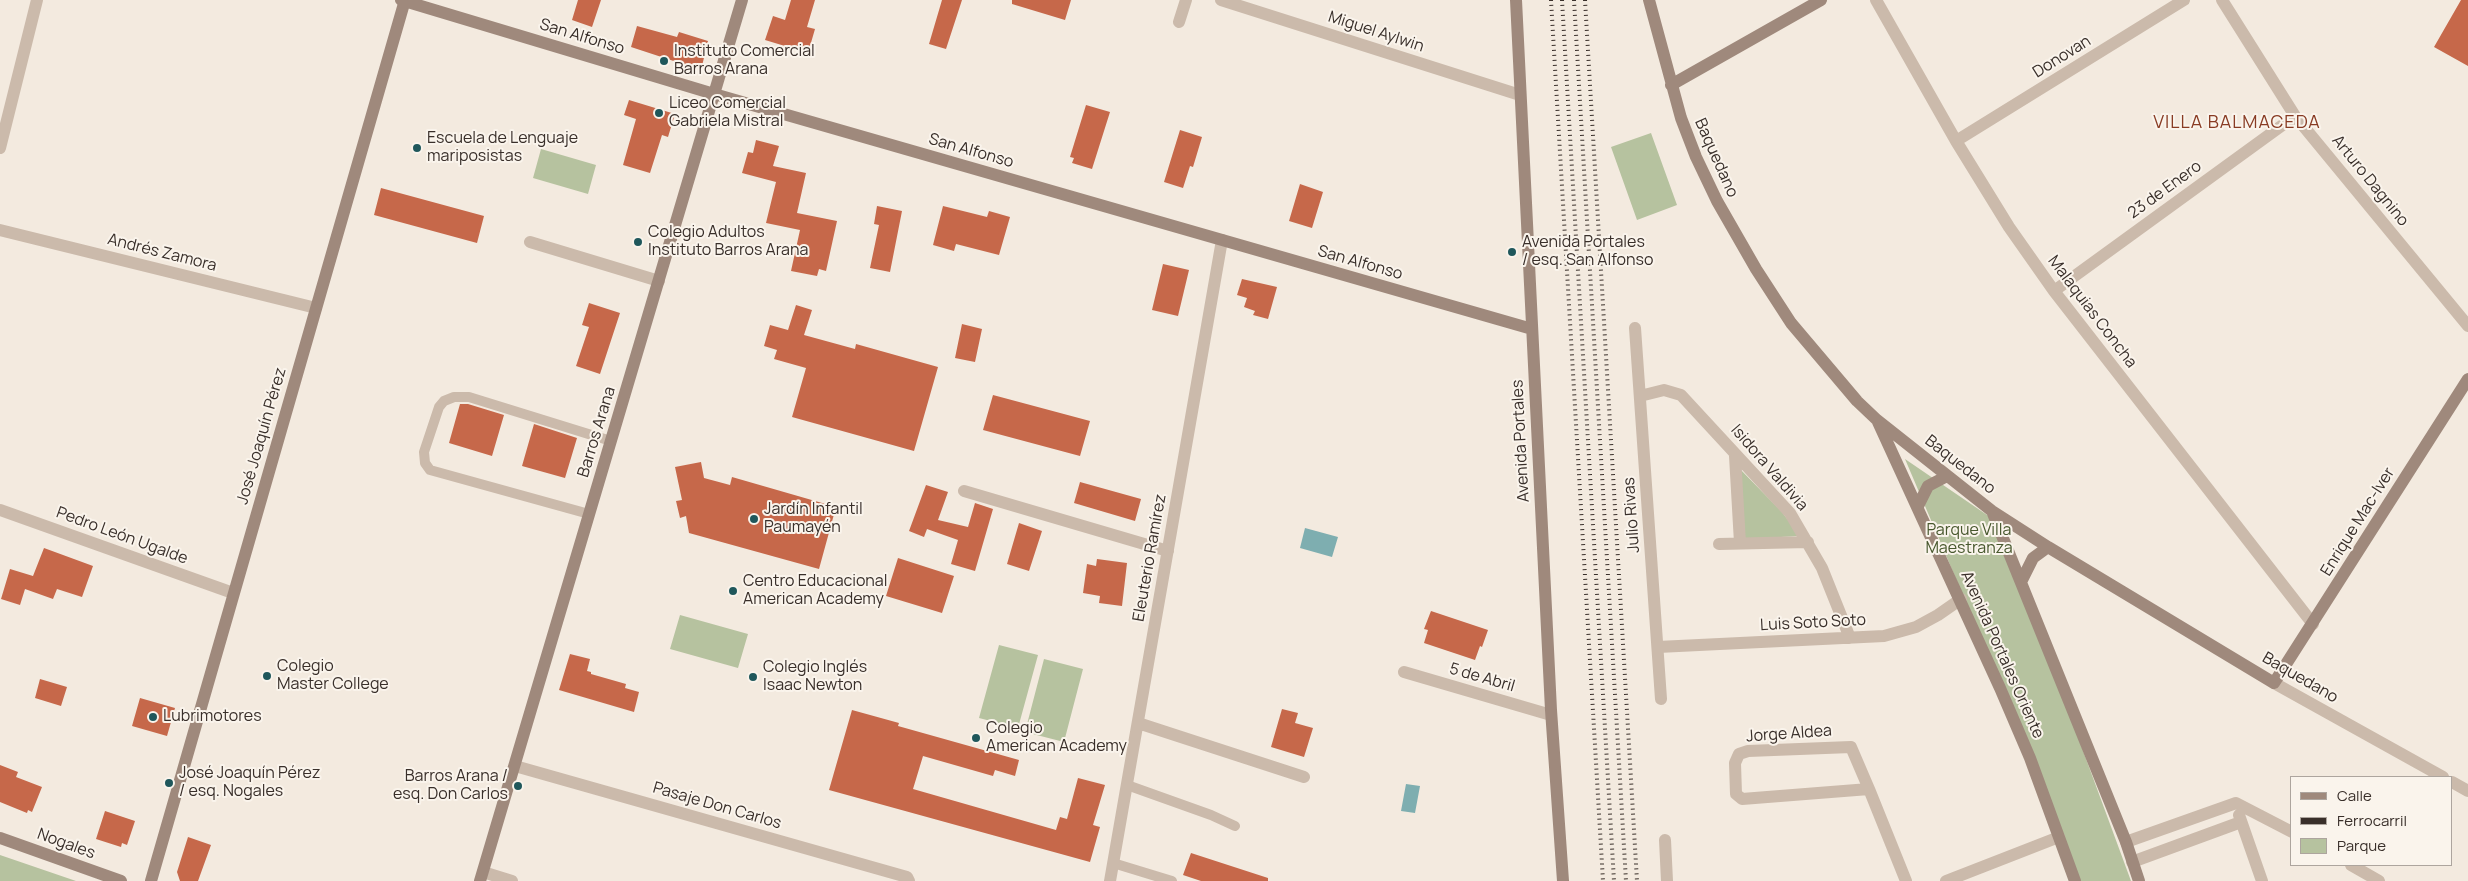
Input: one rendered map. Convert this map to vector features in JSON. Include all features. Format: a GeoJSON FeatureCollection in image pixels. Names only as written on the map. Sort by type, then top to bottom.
{"type":"FeatureCollection","features":[{"type":"Feature","properties":{"kind":"street"},"geometry":{"type":"LineString","coordinates":[[0,148],[37,0]]}},
{"type":"Feature","properties":{"kind":"street","name":"San Alfonso"},"geometry":{"type":"LineString","coordinates":[[404,0],[714,94],[1532,329]]}},
{"type":"Feature","properties":{"kind":"street","name":"José Joaquín Pérez"},"geometry":{"type":"LineString","coordinates":[[151,881],[404,0]]}},
{"type":"Feature","properties":{"kind":"street","name":"Barros Arana"},"geometry":{"type":"LineString","coordinates":[[512,881],[482,877],[742,0]]}},
{"type":"Feature","properties":{"kind":"street"},"geometry":{"type":"LineString","coordinates":[[1179,22],[1186,0]]}},
{"type":"Feature","properties":{"kind":"street","name":"Miguel Aylwin"},"geometry":{"type":"LineString","coordinates":[[1221,0],[1520,95]]}},
{"type":"Feature","properties":{"kind":"street","name":"Avenida Portales"},"geometry":{"type":"LineString","coordinates":[[1516,0],[1551,714],[1563,881]]}},
{"type":"Feature","properties":{"kind":"street","name":"Baquedano"},"geometry":{"type":"LineString","coordinates":[[1649,0],[1671,85],[1696,157],[1717,201],[1756,269],[1791,323],[1811,349],[1857,401],[1877,420],[1992,511],[2048,547],[2274,683],[2441,776]]}},
{"type":"Feature","properties":{"kind":"street"},"geometry":{"type":"LineString","coordinates":[[1671,85],[1820,0]]}},
{"type":"Feature","properties":{"kind":"street","name":"Malaquias Concha"},"geometry":{"type":"LineString","coordinates":[[1876,0],[1956,141],[2010,227],[2054,291],[2313,624]]}},
{"type":"Feature","properties":{"kind":"street","name":"Donovan"},"geometry":{"type":"LineString","coordinates":[[1956,141],[2184,0]]}},
{"type":"Feature","properties":{"kind":"street","name":"Arturo Dagnino"},"geometry":{"type":"LineString","coordinates":[[2222,0],[2295,116],[2468,326]]}},
{"type":"Feature","properties":{"kind":"street","name":"23 de Enero"},"geometry":{"type":"LineString","coordinates":[[2054,291],[2295,116]]}},
{"type":"Feature","properties":{"kind":"street","name":"Andrés Zamora"},"geometry":{"type":"LineString","coordinates":[[0,230],[316,308]]}},
{"type":"Feature","properties":{"kind":"street","name":"Eleuterio Ramírez"},"geometry":{"type":"LineString","coordinates":[[1110,881],[1222,240]]}},
{"type":"Feature","properties":{"kind":"street"},"geometry":{"type":"LineString","coordinates":[[530,242],[659,281]]}},
{"type":"Feature","properties":{"kind":"street","name":"Julio Rivas"},"geometry":{"type":"LineString","coordinates":[[1635,328],[1661,699]]}},
{"type":"Feature","properties":{"kind":"street","name":"Enrique Mac-Iver"},"geometry":{"type":"LineString","coordinates":[[2274,683],[2468,379]]}},
{"type":"Feature","properties":{"kind":"street","name":"Isidora Valdivia"},"geometry":{"type":"LineString","coordinates":[[1640,396],[1664,390],[1681,395],[1735,456],[1790,513],[1822,568],[1850,638]]}},
{"type":"Feature","properties":{"kind":"street","name":"Avenida Portales Oriente"},"geometry":{"type":"LineString","coordinates":[[1877,420],[1961,599],[2019,732],[2075,881]]}},
{"type":"Feature","properties":{"kind":"street"},"geometry":{"type":"LineString","coordinates":[[1735,456],[1740,543]]}},
{"type":"Feature","properties":{"kind":"street"},"geometry":{"type":"LineString","coordinates":[[1918,506],[1928,486],[1947,476]]}},
{"type":"Feature","properties":{"kind":"street"},"geometry":{"type":"LineString","coordinates":[[964,491],[1168,551]]}},
{"type":"Feature","properties":{"kind":"street","name":"Pedro León Ugalde"},"geometry":{"type":"LineString","coordinates":[[0,510],[233,594]]}},
{"type":"Feature","properties":{"kind":"street"},"geometry":{"type":"LineString","coordinates":[[1992,511],[2126,842],[2138,881]]}},
{"type":"Feature","properties":{"kind":"street"},"geometry":{"type":"LineString","coordinates":[[1719,544],[1808,542]]}},
{"type":"Feature","properties":{"kind":"street"},"geometry":{"type":"LineString","coordinates":[[2021,582],[2027,566],[2048,547]]}},
{"type":"Feature","properties":{"kind":"street","name":"Luis Soto Soto"},"geometry":{"type":"LineString","coordinates":[[1658,647],[1884,636],[1916,626],[1938,615],[1961,599]]}},
{"type":"Feature","properties":{"kind":"street","name":"5 de Abril"},"geometry":{"type":"LineString","coordinates":[[1404,672],[1551,714]]}},
{"type":"Feature","properties":{"kind":"street"},"geometry":{"type":"LineString","coordinates":[[1138,723],[1304,777]]}},
{"type":"Feature","properties":{"kind":"street","name":"Jorge Aldea"},"geometry":{"type":"LineString","coordinates":[[1868,789],[1742,799],[1736,794],[1735,763],[1739,754],[1748,751],[1851,747],[1906,881]]}},
{"type":"Feature","properties":{"kind":"street","name":"Pasaje Don Carlos"},"geometry":{"type":"LineString","coordinates":[[514,766],[906,877],[909,881]]}},
{"type":"Feature","properties":{"kind":"street"},"geometry":{"type":"LineString","coordinates":[[2453,783],[2468,791]]}},
{"type":"Feature","properties":{"kind":"street"},"geometry":{"type":"LineString","coordinates":[[2126,842],[2236,803],[2290,831]]}},
{"type":"Feature","properties":{"kind":"street"},"geometry":{"type":"LineString","coordinates":[[2236,803],[2262,881]]}},
{"type":"Feature","properties":{"kind":"street"},"geometry":{"type":"LineString","coordinates":[[2132,862],[2241,822]]}},
{"type":"Feature","properties":{"kind":"street"},"geometry":{"type":"LineString","coordinates":[[1946,881],[2059,837]]}},
{"type":"Feature","properties":{"kind":"street","name":"Nogales"},"geometry":{"type":"LineString","coordinates":[[0,838],[121,881]]}},
{"type":"Feature","properties":{"kind":"street"},"geometry":{"type":"LineString","coordinates":[[1665,840],[1667,881]]}},
{"type":"Feature","properties":{"kind":"street"},"geometry":{"type":"LineString","coordinates":[[2354,866],[2379,881]]}},
{"type":"Feature","properties":{"kind":"lane"},"geometry":{"type":"LineString","coordinates":[[589,514],[430,470],[425,463],[424,452],[439,408],[444,401],[454,397],[469,398],[611,441]]}},
{"type":"Feature","properties":{"kind":"lane"},"geometry":{"type":"LineString","coordinates":[[1127,785],[1211,815],[1235,826]]}},
{"type":"Feature","properties":{"kind":"lane"},"geometry":{"type":"LineString","coordinates":[[1114,863],[1172,881]]}},
{"type":"Feature","properties":{"kind":"green space"},"geometry":{"type":"Polygon","coordinates":[[[1651,133],[1677,205],[1637,220],[1611,147],[1651,133]]]}},
{"type":"Feature","properties":{"kind":"green space"},"geometry":{"type":"Polygon","coordinates":[[[541,149],[596,165],[588,194],[533,178],[541,149]]]}},
{"type":"Feature","properties":{"kind":"green space","name":"Parque Villa Maestranza"},"geometry":{"type":"Polygon","coordinates":[[[1905,459],[1990,517],[2075,729],[2131,881],[2079,881],[1982,640],[1905,459]]]}},
{"type":"Feature","properties":{"kind":"green space"},"geometry":{"type":"Polygon","coordinates":[[[1739,468],[1782,512],[1800,536],[1744,539],[1739,468]]]}},
{"type":"Feature","properties":{"kind":"green space"},"geometry":{"type":"Polygon","coordinates":[[[680,615],[748,634],[738,668],[670,649],[680,615]]]}},
{"type":"Feature","properties":{"kind":"green space"},"geometry":{"type":"Polygon","coordinates":[[[999,645],[1038,655],[1018,728],[979,718],[999,645]]]}},
{"type":"Feature","properties":{"kind":"green space"},"geometry":{"type":"Polygon","coordinates":[[[1044,659],[1083,669],[1064,742],[1025,732],[1044,659]]]}},
{"type":"Feature","properties":{"kind":"green space"},"geometry":{"type":"Polygon","coordinates":[[[0,855],[76,881],[0,881],[0,855]]]}},
{"type":"Feature","properties":{"kind":"water"},"geometry":{"type":"Polygon","coordinates":[[[1305,528],[1338,537],[1332,557],[1300,548],[1305,528]]]}},
{"type":"Feature","properties":{"kind":"water"},"geometry":{"type":"Polygon","coordinates":[[[1406,784],[1420,786],[1415,813],[1401,811],[1406,784]]]}},
{"type":"Feature","properties":{"kind":"building"},"geometry":{"type":"Polygon","coordinates":[[[578,0],[601,0],[592,27],[572,20],[578,0]]]}},
{"type":"Feature","properties":{"kind":"building"},"geometry":{"type":"Polygon","coordinates":[[[791,0],[815,0],[807,27],[815,29],[808,53],[765,40],[773,16],[785,20],[791,0]]]}},
{"type":"Feature","properties":{"kind":"building"},"geometry":{"type":"Polygon","coordinates":[[[942,0],[962,0],[946,49],[929,44],[942,0]]]}},
{"type":"Feature","properties":{"kind":"building"},"geometry":{"type":"Polygon","coordinates":[[[1012,0],[1071,0],[1065,20],[1012,4],[1012,0]]]}},
{"type":"Feature","properties":{"kind":"building"},"geometry":{"type":"Polygon","coordinates":[[[2461,0],[2468,0],[2468,66],[2434,47],[2461,0]]]}},
{"type":"Feature","properties":{"kind":"building"},"geometry":{"type":"Polygon","coordinates":[[[637,26],[677,37],[679,32],[708,41],[702,66],[695,68],[631,47],[637,26]]]}},
{"type":"Feature","properties":{"kind":"building"},"geometry":{"type":"Polygon","coordinates":[[[629,100],[675,114],[668,137],[662,135],[650,173],[623,165],[636,119],[624,115],[629,100]]]}},
{"type":"Feature","properties":{"kind":"building"},"geometry":{"type":"Polygon","coordinates":[[[1086,105],[1110,112],[1092,169],[1072,163],[1074,158],[1070,157],[1086,105]]]}},
{"type":"Feature","properties":{"kind":"building"},"geometry":{"type":"Polygon","coordinates":[[[1180,130],[1202,137],[1193,167],[1190,166],[1183,188],[1164,182],[1180,130]]]}},
{"type":"Feature","properties":{"kind":"building"},"geometry":{"type":"Polygon","coordinates":[[[756,140],[779,146],[773,166],[806,173],[797,213],[837,221],[826,271],[819,269],[817,276],[791,271],[800,230],[766,223],[776,182],[742,173],[748,152],[753,153],[756,140]]]}},
{"type":"Feature","properties":{"kind":"building"},"geometry":{"type":"Polygon","coordinates":[[[1300,184],[1323,192],[1312,228],[1289,221],[1300,184]]]}},
{"type":"Feature","properties":{"kind":"building"},"geometry":{"type":"Polygon","coordinates":[[[381,188],[484,216],[477,243],[374,215],[381,188]]]}},
{"type":"Feature","properties":{"kind":"building"},"geometry":{"type":"Polygon","coordinates":[[[877,206],[902,211],[890,272],[870,268],[879,225],[874,224],[877,206]]]}},
{"type":"Feature","properties":{"kind":"building"},"geometry":{"type":"Polygon","coordinates":[[[943,206],[987,217],[989,211],[1010,217],[999,255],[956,244],[954,251],[933,245],[943,206]]]}},
{"type":"Feature","properties":{"kind":"building"},"geometry":{"type":"Polygon","coordinates":[[[1163,264],[1189,270],[1178,316],[1152,310],[1163,264]]]}},
{"type":"Feature","properties":{"kind":"building"},"geometry":{"type":"Polygon","coordinates":[[[1242,279],[1277,287],[1268,319],[1253,315],[1255,311],[1244,307],[1247,298],[1237,295],[1242,279]]]}},
{"type":"Feature","properties":{"kind":"building"},"geometry":{"type":"Polygon","coordinates":[[[589,303],[620,313],[600,374],[576,366],[589,327],[582,325],[589,303]]]}},
{"type":"Feature","properties":{"kind":"building"},"geometry":{"type":"Polygon","coordinates":[[[796,305],[812,310],[804,335],[855,349],[856,344],[938,367],[914,451],[792,417],[806,368],[774,359],[777,350],[764,346],[770,325],[788,330],[796,305]]]}},
{"type":"Feature","properties":{"kind":"building"},"geometry":{"type":"Polygon","coordinates":[[[962,324],[982,329],[975,362],[955,358],[962,324]]]}},
{"type":"Feature","properties":{"kind":"building"},"geometry":{"type":"Polygon","coordinates":[[[993,395],[1090,421],[1080,456],[983,430],[993,395]]]}},
{"type":"Feature","properties":{"kind":"building"},"geometry":{"type":"Polygon","coordinates":[[[460,404],[468,404],[504,415],[492,456],[449,443],[460,404]]]}},
{"type":"Feature","properties":{"kind":"building"},"geometry":{"type":"Polygon","coordinates":[[[534,424],[577,438],[565,478],[522,466],[534,424]]]}},
{"type":"Feature","properties":{"kind":"building"},"geometry":{"type":"Polygon","coordinates":[[[701,462],[704,478],[730,485],[732,477],[836,507],[819,569],[689,533],[686,516],[680,518],[676,501],[682,500],[675,467],[701,462]]]}},
{"type":"Feature","properties":{"kind":"building"},"geometry":{"type":"Polygon","coordinates":[[[1080,482],[1141,499],[1135,521],[1074,503],[1080,482]]]}},
{"type":"Feature","properties":{"kind":"building"},"geometry":{"type":"Polygon","coordinates":[[[926,485],[948,492],[938,520],[968,527],[975,503],[993,509],[975,571],[951,564],[958,540],[927,529],[924,537],[909,531],[926,485]]]}},
{"type":"Feature","properties":{"kind":"building"},"geometry":{"type":"Polygon","coordinates":[[[1019,523],[1042,531],[1029,571],[1007,564],[1019,523]]]}},
{"type":"Feature","properties":{"kind":"building"},"geometry":{"type":"Polygon","coordinates":[[[44,548],[93,566],[82,597],[57,589],[53,599],[25,589],[20,605],[1,599],[10,569],[33,576],[44,548]]]}},
{"type":"Feature","properties":{"kind":"building"},"geometry":{"type":"Polygon","coordinates":[[[898,558],[954,576],[942,613],[886,596],[898,558]]]}},
{"type":"Feature","properties":{"kind":"building"},"geometry":{"type":"Polygon","coordinates":[[[1097,559],[1127,563],[1122,606],[1099,603],[1100,596],[1083,593],[1087,564],[1096,566],[1097,559]]]}},
{"type":"Feature","properties":{"kind":"building"},"geometry":{"type":"Polygon","coordinates":[[[1431,611],[1488,630],[1475,660],[1424,643],[1428,630],[1424,629],[1431,611]]]}},
{"type":"Feature","properties":{"kind":"building"},"geometry":{"type":"Polygon","coordinates":[[[570,654],[590,659],[587,671],[591,672],[591,674],[626,684],[625,688],[639,692],[634,712],[559,690],[570,654]]]}},
{"type":"Feature","properties":{"kind":"building"},"geometry":{"type":"Polygon","coordinates":[[[40,679],[67,687],[61,706],[35,698],[40,679]]]}},
{"type":"Feature","properties":{"kind":"building","name":"Lubrimotores"},"geometry":{"type":"Polygon","coordinates":[[[140,698],[175,708],[167,736],[132,726],[140,698]]]}},
{"type":"Feature","properties":{"kind":"building"},"geometry":{"type":"Polygon","coordinates":[[[1282,709],[1298,713],[1295,723],[1313,728],[1304,757],[1271,747],[1282,709]]]}},
{"type":"Feature","properties":{"kind":"building"},"geometry":{"type":"Polygon","coordinates":[[[852,710],[899,723],[898,726],[1019,760],[1015,776],[995,770],[993,776],[923,756],[913,789],[1056,830],[1060,817],[1067,819],[1078,778],[1105,785],[1093,825],[1100,827],[1090,862],[829,790],[852,710]]]}},
{"type":"Feature","properties":{"kind":"building"},"geometry":{"type":"Polygon","coordinates":[[[0,765],[18,772],[16,777],[42,787],[32,812],[28,810],[27,813],[0,802],[0,765]]]}},
{"type":"Feature","properties":{"kind":"building"},"geometry":{"type":"Polygon","coordinates":[[[105,811],[135,821],[127,845],[122,843],[121,847],[96,839],[105,811]]]}},
{"type":"Feature","properties":{"kind":"building"},"geometry":{"type":"Polygon","coordinates":[[[188,837],[211,845],[198,881],[180,881],[177,872],[188,837]]]}},
{"type":"Feature","properties":{"kind":"building"},"geometry":{"type":"Polygon","coordinates":[[[1191,853],[1268,878],[1268,881],[1201,881],[1183,875],[1191,853]]]}},
{"type":"Feature","properties":{"kind":"railway"},"geometry":{"type":"LineString","coordinates":[[1551,0],[1603,881]]}},
{"type":"Feature","properties":{"kind":"railway"},"geometry":{"type":"LineString","coordinates":[[1562,0],[1614,881]]}},
{"type":"Feature","properties":{"kind":"railway"},"geometry":{"type":"LineString","coordinates":[[1574,0],[1626,881]]}},
{"type":"Feature","properties":{"kind":"railway"},"geometry":{"type":"LineString","coordinates":[[1585,0],[1637,881]]}},
{"type":"Feature","properties":{"kind":"place","name":"Instituto Comercial Barros Arana"},"geometry":{"type":"Point","coordinates":[664,61]}},
{"type":"Feature","properties":{"kind":"place","name":"Liceo Comercial Gabriela Mistral"},"geometry":{"type":"Point","coordinates":[659,113]}},
{"type":"Feature","properties":{"kind":"place","name":"Escuela de Lenguaje mariposistas"},"geometry":{"type":"Point","coordinates":[417,148]}},
{"type":"Feature","properties":{"kind":"place","name":"Colegio Adultos Instituto Barros Arana"},"geometry":{"type":"Point","coordinates":[638,242]}},
{"type":"Feature","properties":{"kind":"place","name":"Avenida Portales / esq. San Alfonso"},"geometry":{"type":"Point","coordinates":[1512,252]}},
{"type":"Feature","properties":{"kind":"place","name":"Jardín Infantil Paumayén"},"geometry":{"type":"Point","coordinates":[754,519]}},
{"type":"Feature","properties":{"kind":"place","name":"Centro Educacional American Academy"},"geometry":{"type":"Point","coordinates":[733,591]}},
{"type":"Feature","properties":{"kind":"place","name":"Colegio Master College"},"geometry":{"type":"Point","coordinates":[267,676]}},
{"type":"Feature","properties":{"kind":"place","name":"Colegio Inglés Isaac Newton"},"geometry":{"type":"Point","coordinates":[753,677]}},
{"type":"Feature","properties":{"kind":"place","name":"Lubrimotores"},"geometry":{"type":"Point","coordinates":[153,717]}},
{"type":"Feature","properties":{"kind":"place","name":"Colegio American Academy"},"geometry":{"type":"Point","coordinates":[976,738]}},
{"type":"Feature","properties":{"kind":"place","name":"José Joaquín Pérez / esq. Nogales"},"geometry":{"type":"Point","coordinates":[169,783]}},
{"type":"Feature","properties":{"kind":"place","name":"Barros Arana / esq. Don Carlos"},"geometry":{"type":"Point","coordinates":[518,786]}},
{"type":"Feature","properties":{"kind":"district","name":"VILLA BALMACEDA"},"geometry":{"type":"Point","coordinates":[2237,123]}}]}
